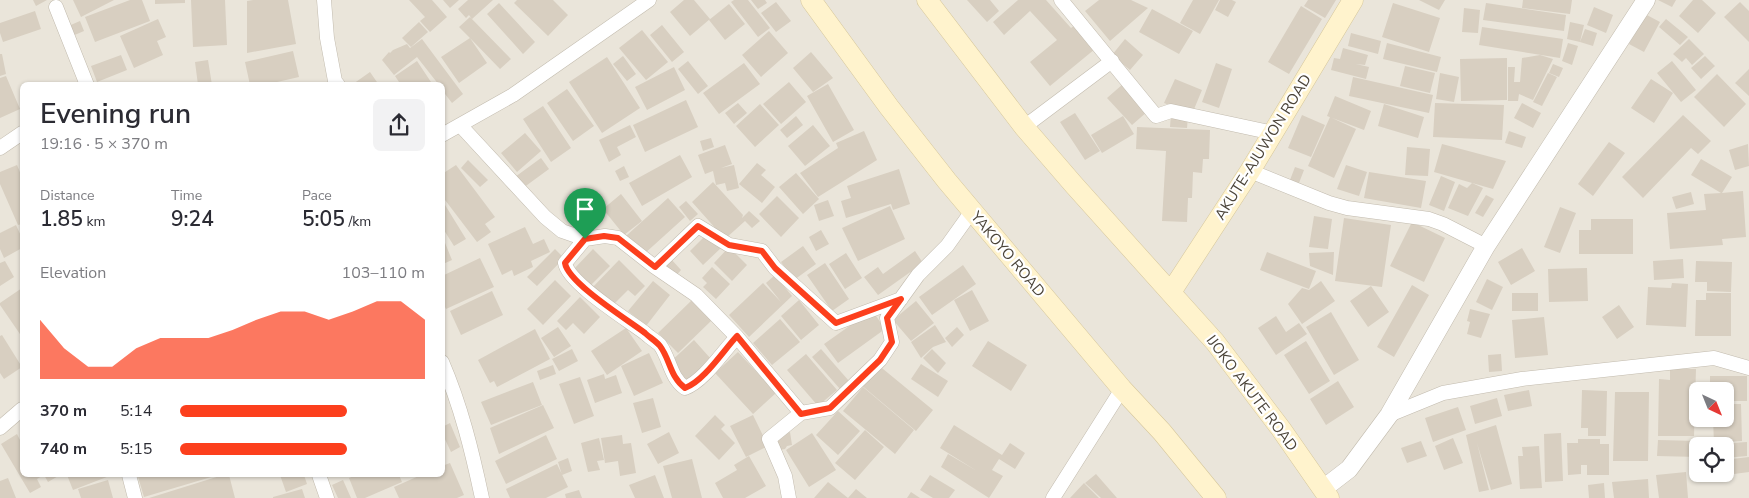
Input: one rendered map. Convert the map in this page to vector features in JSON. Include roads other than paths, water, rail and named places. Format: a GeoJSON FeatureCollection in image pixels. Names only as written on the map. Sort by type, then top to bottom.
{"type":"FeatureCollection","features":[{"type":"Feature","properties":{"kind":"main road","name":"YAKOYO ROAD"},"geometry":{"type":"LineString","coordinates":[[811,0],[889,107],[972,211],[1122,388],[1162,432],[1216,498]]}},
{"type":"Feature","properties":{"kind":"main road"},"geometry":{"type":"LineString","coordinates":[[927,0],[1024,127],[1171,292]]}},
{"type":"Feature","properties":{"kind":"main road","name":"AKUTE-AJUWON ROAD"},"geometry":{"type":"LineString","coordinates":[[1171,292],[1250,171],[1353,0]]}},
{"type":"Feature","properties":{"kind":"main road","name":"IJOKO AKUTE ROAD"},"geometry":{"type":"LineString","coordinates":[[1171,292],[1215,342],[1281,429],[1326,493]]}},
{"type":"Feature","properties":{"kind":"street"},"geometry":{"type":"LineString","coordinates":[[324,0],[327,38],[336,82]]}},
{"type":"Feature","properties":{"kind":"street"},"geometry":{"type":"LineString","coordinates":[[445,133],[514,95],[649,0]]}},
{"type":"Feature","properties":{"kind":"street"},"geometry":{"type":"LineString","coordinates":[[1061,0],[1156,116],[1171,111],[1273,133]]}},
{"type":"Feature","properties":{"kind":"street"},"geometry":{"type":"LineString","coordinates":[[1326,493],[1349,469],[1389,415],[1486,246],[1646,0]]}},
{"type":"Feature","properties":{"kind":"street"},"geometry":{"type":"LineString","coordinates":[[56,7],[85,82]]}},
{"type":"Feature","properties":{"kind":"street"},"geometry":{"type":"LineString","coordinates":[[1024,127],[1112,62]]}},
{"type":"Feature","properties":{"kind":"street"},"geometry":{"type":"LineString","coordinates":[[460,125],[545,217],[562,232],[585,239],[604,236],[618,238],[655,267],[696,295],[737,336],[801,414]]}},
{"type":"Feature","properties":{"kind":"street"},"geometry":{"type":"LineString","coordinates":[[0,148],[20,133]]}},
{"type":"Feature","properties":{"kind":"street"},"geometry":{"type":"LineString","coordinates":[[1250,171],[1329,203],[1347,208],[1429,219],[1444,224],[1486,246]]}},
{"type":"Feature","properties":{"kind":"street"},"geometry":{"type":"LineString","coordinates":[[789,498],[785,476],[769,439],[801,414],[830,408],[880,360],[892,342],[887,318],[918,275],[947,246],[972,211]]}},
{"type":"Feature","properties":{"kind":"street"},"geometry":{"type":"LineString","coordinates":[[655,267],[698,226],[729,245],[762,251],[775,268],[836,323],[901,299]]}},
{"type":"Feature","properties":{"kind":"street"},"geometry":{"type":"LineString","coordinates":[[585,239],[565,263],[568,271],[602,304],[630,322],[659,345],[672,372],[685,388],[691,386],[702,376],[737,336]]}},
{"type":"Feature","properties":{"kind":"street"},"geometry":{"type":"LineString","coordinates":[[1389,415],[1443,393],[1522,379],[1714,358],[1749,368]]}},
{"type":"Feature","properties":{"kind":"street"},"geometry":{"type":"LineString","coordinates":[[445,369],[455,392],[470,442],[482,498]]}},
{"type":"Feature","properties":{"kind":"street"},"geometry":{"type":"LineString","coordinates":[[1053,498],[1122,388]]}},
{"type":"Feature","properties":{"kind":"street"},"geometry":{"type":"LineString","coordinates":[[0,428],[20,411]]}},
{"type":"Feature","properties":{"kind":"street"},"geometry":{"type":"LineString","coordinates":[[130,477],[135,498]]}},
{"type":"Feature","properties":{"kind":"street"},"geometry":{"type":"LineString","coordinates":[[320,477],[327,498]]}}]}
